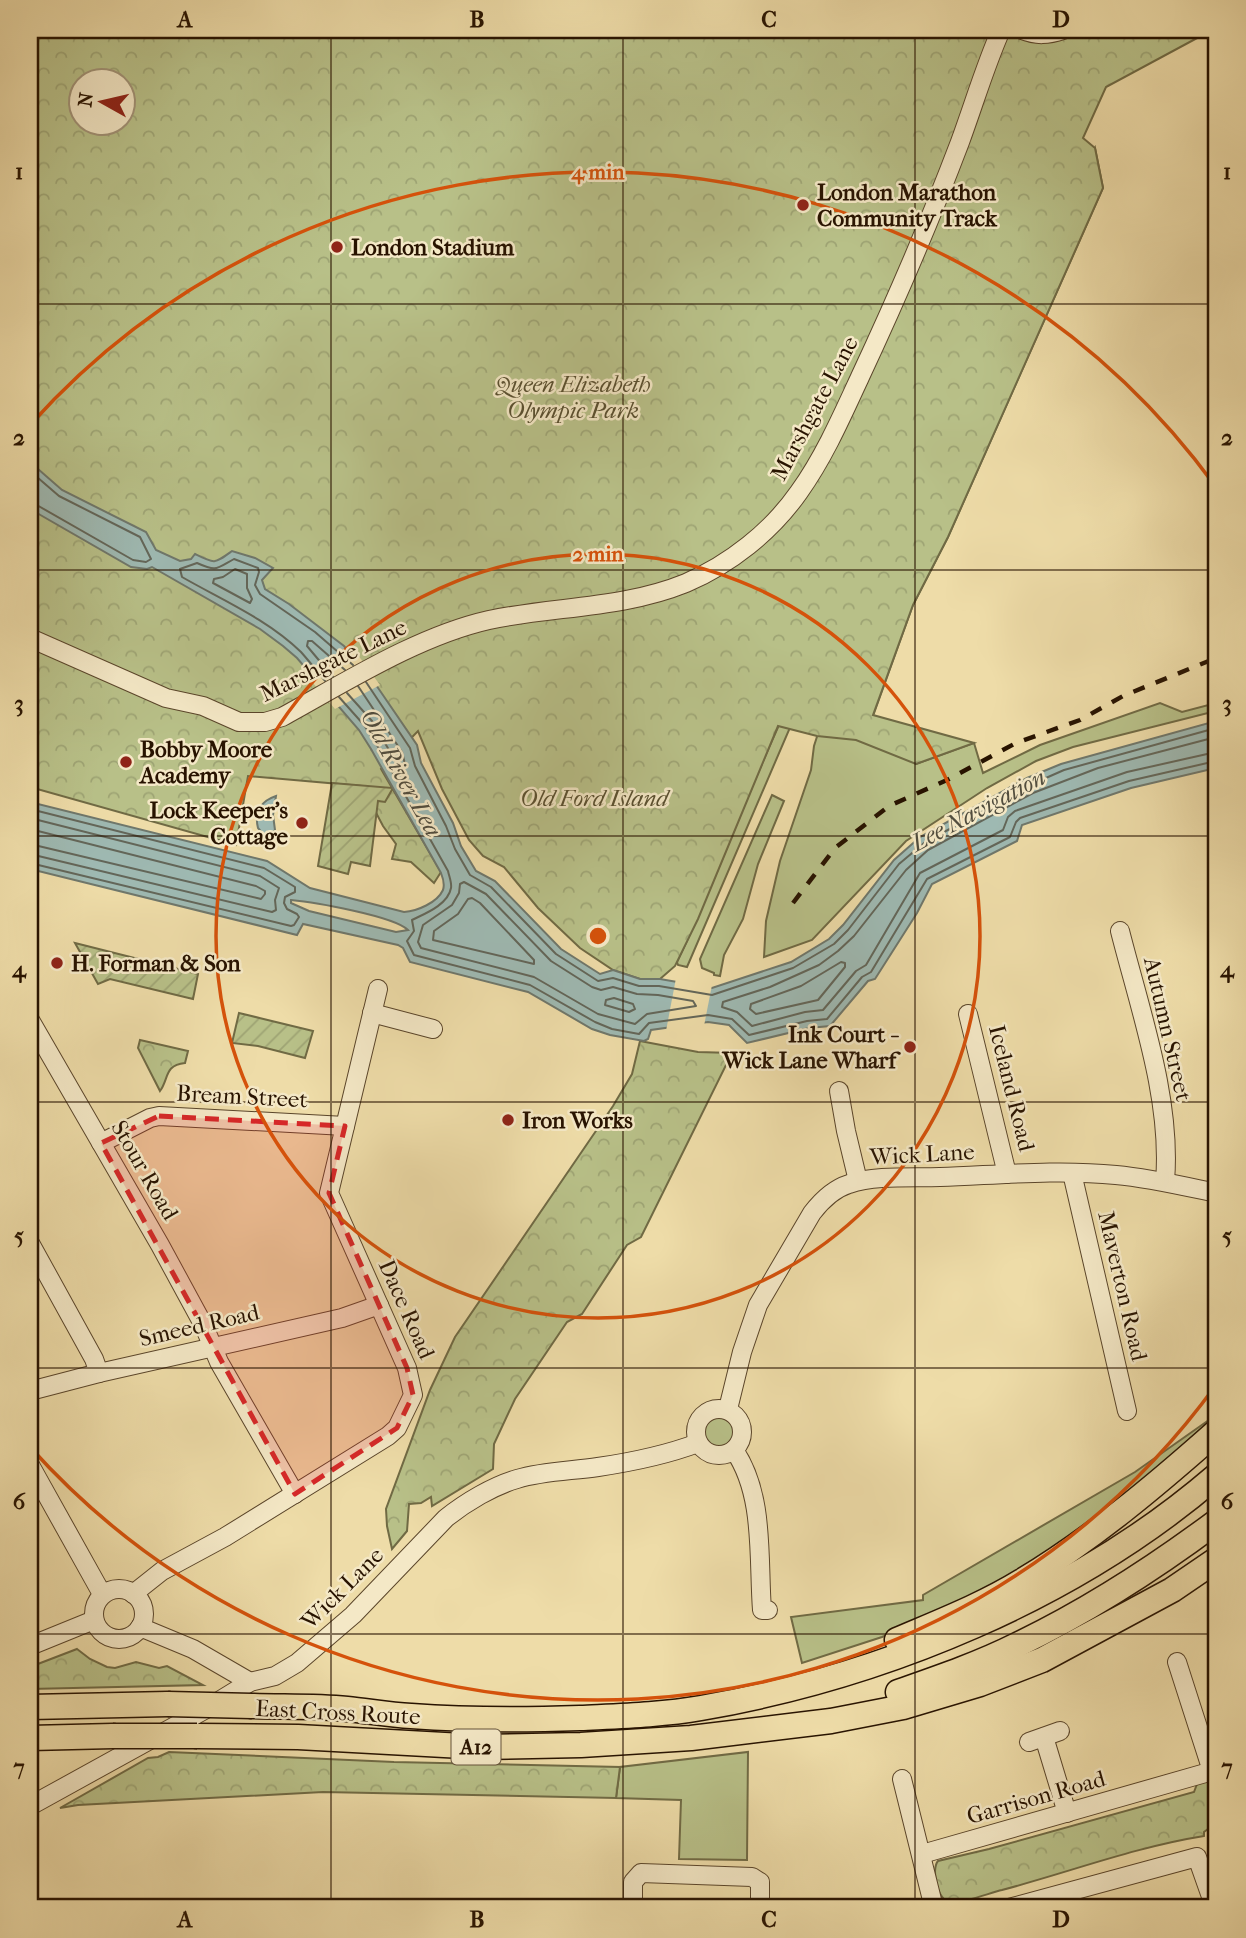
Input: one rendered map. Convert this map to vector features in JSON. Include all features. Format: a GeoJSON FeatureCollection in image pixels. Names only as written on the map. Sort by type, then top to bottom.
{"type":"FeatureCollection","features":[{"type":"Feature","properties":{"kind":"highway","name":"A12"},"geometry":{"type":"LineString","coordinates":[[770,1692],[825,1666],[949,1617],[1020,1583],[1064,1555],[1127,1508],[1216,1432]]}},
{"type":"Feature","properties":{"kind":"highway","name":"A12"},"geometry":{"type":"LineString","coordinates":[[770,1692],[841,1674],[941,1640],[1030,1601],[1113,1554],[1216,1476]]}},
{"type":"Feature","properties":{"kind":"highway","name":"A12"},"geometry":{"type":"LineString","coordinates":[[754,1729],[897,1693],[1015,1646],[1079,1614],[1123,1587],[1216,1522]]}},
{"type":"Feature","properties":{"kind":"highway","name":"A12"},"geometry":{"type":"LineString","coordinates":[[754,1729],[831,1721],[891,1709],[980,1684],[1042,1660],[1172,1590],[1216,1560]]}},
{"type":"Feature","properties":{"kind":"highway","name":"East Cross Route"},"geometry":{"type":"LineString","coordinates":[[30,1707],[168,1704],[251,1694],[409,1716],[579,1718],[700,1708],[770,1692]]}},
{"type":"Feature","properties":{"kind":"highway","name":"East Cross Route"},"geometry":{"type":"LineString","coordinates":[[30,1738],[298,1737],[481,1747],[636,1743],[754,1729]]}},
{"type":"Feature","properties":{"kind":"street","name":"Marshgate Lane"},"geometry":{"type":"LineString","coordinates":[[30,638],[166,698],[203,706],[239,722],[265,722],[282,717],[384,662],[440,636],[487,621],[624,601],[685,583],[728,562],[774,522],[799,492],[820,458],[880,334],[961,139],[988,60],[1002,30]]}},
{"type":"Feature","properties":{"kind":"street"},"geometry":{"type":"LineString","coordinates":[[1022,30],[1034,35],[1048,35],[1063,30]]}},
{"type":"Feature","properties":{"kind":"street","name":"Autumn Street"},"geometry":{"type":"LineString","coordinates":[[1119,931],[1161,1105],[1165,1136],[1165,1181]]}},
{"type":"Feature","properties":{"kind":"street","name":"Dace Road"},"geometry":{"type":"LineString","coordinates":[[133,1594],[162,1571],[225,1537],[388,1436],[397,1428],[407,1410],[413,1395],[411,1380],[330,1193],[378,989]]}},
{"type":"Feature","properties":{"kind":"street"},"geometry":{"type":"LineString","coordinates":[[372,1013],[433,1029]]}},
{"type":"Feature","properties":{"kind":"street","name":"Iceland Road"},"geometry":{"type":"LineString","coordinates":[[968,1014],[1007,1174]]}},
{"type":"Feature","properties":{"kind":"street","name":"Stour Road"},"geometry":{"type":"LineString","coordinates":[[30,1020],[160,1245],[214,1347],[219,1362],[295,1494]]}},
{"type":"Feature","properties":{"kind":"street"},"geometry":{"type":"LineString","coordinates":[[839,1091],[858,1181]]}},
{"type":"Feature","properties":{"kind":"street","name":"Bream Street"},"geometry":{"type":"LineString","coordinates":[[101,1143],[159,1116],[345,1126]]}},
{"type":"Feature","properties":{"kind":"street","name":"Wick Lane"},"geometry":{"type":"LineString","coordinates":[[728,1409],[742,1352],[758,1305],[802,1229],[822,1201],[835,1191],[858,1181],[1072,1173],[1116,1174],[1165,1181],[1216,1194]]}},
{"type":"Feature","properties":{"kind":"street","name":"Maverton Road"},"geometry":{"type":"LineString","coordinates":[[1072,1173],[1127,1411]]}},
{"type":"Feature","properties":{"kind":"street"},"geometry":{"type":"LineString","coordinates":[[30,1242],[94,1359],[99,1373]]}},
{"type":"Feature","properties":{"kind":"street","name":"Smeed Road"},"geometry":{"type":"LineString","coordinates":[[30,1391],[342,1318],[379,1304]]}},
{"type":"Feature","properties":{"kind":"street"},"geometry":{"type":"LineString","coordinates":[[712,1409],[728,1409],[736,1415],[742,1433],[734,1450],[718,1455],[704,1450],[698,1443],[696,1425],[699,1419],[712,1409]]}},
{"type":"Feature","properties":{"kind":"street","name":"Wick Lane"},"geometry":{"type":"LineString","coordinates":[[30,1806],[206,1709],[251,1694],[312,1652],[353,1615],[446,1518],[478,1497],[514,1480],[532,1475],[650,1458],[698,1443]]}},
{"type":"Feature","properties":{"kind":"street"},"geometry":{"type":"LineString","coordinates":[[734,1450],[743,1462],[755,1503],[762,1610],[768,1610]]}},
{"type":"Feature","properties":{"kind":"street"},"geometry":{"type":"LineString","coordinates":[[32,1475],[102,1594]]}},
{"type":"Feature","properties":{"kind":"street"},"geometry":{"type":"LineString","coordinates":[[117,1589],[133,1594],[139,1600],[143,1612],[141,1627],[132,1635],[118,1639],[103,1633],[94,1620],[95,1606],[102,1594],[117,1589]]}},
{"type":"Feature","properties":{"kind":"street"},"geometry":{"type":"LineString","coordinates":[[30,1646],[94,1620]]}},
{"type":"Feature","properties":{"kind":"street"},"geometry":{"type":"LineString","coordinates":[[141,1627],[202,1653],[251,1694]]}},
{"type":"Feature","properties":{"kind":"street"},"geometry":{"type":"LineString","coordinates":[[1177,1662],[1214,1771]]}},
{"type":"Feature","properties":{"kind":"street"},"geometry":{"type":"LineString","coordinates":[[1044,1737],[1067,1813]]}},
{"type":"Feature","properties":{"kind":"street","name":"Garrison Road"},"geometry":{"type":"LineString","coordinates":[[922,1854],[1214,1771]]}},
{"type":"Feature","properties":{"kind":"street"},"geometry":{"type":"LineString","coordinates":[[902,1779],[934,1908]]}},
{"type":"Feature","properties":{"kind":"street"},"geometry":{"type":"LineString","coordinates":[[1009,1908],[1033,1905],[1197,1857],[1215,1908]]}},
{"type":"Feature","properties":{"kind":"street"},"geometry":{"type":"LineString","coordinates":[[633,1908],[634,1882],[641,1872],[752,1877],[760,1882],[760,1908]]}},
{"type":"Feature","properties":{"kind":"highlighted area"},"geometry":{"type":"Polygon","coordinates":[[[159,1116],[345,1126],[329,1193],[407,1368],[413,1395],[397,1428],[295,1494],[101,1143],[159,1116]]]}},
{"type":"Feature","properties":{"kind":"green space","name":"Queen Elizabeth Olympic Park"},"geometry":{"type":"Polygon","coordinates":[[[30,30],[1212,30],[1106,87],[1083,138],[1095,148],[1103,188],[948,537],[913,605],[873,715],[974,743],[916,764],[856,740],[817,736],[778,726],[698,919],[675,966],[660,979],[640,979],[613,970],[580,948],[538,908],[504,867],[483,856],[469,840],[442,789],[418,731],[381,769],[441,872],[434,883],[411,862],[392,859],[396,844],[383,826],[362,786],[248,776],[236,845],[30,787],[30,30]]]}},
{"type":"Feature","properties":{"kind":"green space"},"geometry":{"type":"Polygon","coordinates":[[[1095,148],[1103,188],[948,537],[913,605],[873,716],[916,764],[974,743],[983,773],[1040,745],[1160,703],[1182,712],[1216,703],[1216,711],[1073,747],[1036,761],[987,788],[906,841],[812,940],[764,957],[766,921],[780,861],[811,770],[814,746],[823,718],[1095,148]]]}},
{"type":"Feature","properties":{"kind":"green space"},"geometry":{"type":"Polygon","coordinates":[[[792,697],[801,702],[687,967],[678,965],[677,962],[792,697]]]}},
{"type":"Feature","properties":{"kind":"green space"},"geometry":{"type":"Polygon","coordinates":[[[332,783],[393,788],[385,802],[378,801],[370,866],[351,862],[348,874],[318,866],[332,783]]]}},
{"type":"Feature","properties":{"kind":"green space"},"geometry":{"type":"Polygon","coordinates":[[[772,795],[784,801],[758,864],[743,919],[724,955],[720,976],[714,975],[702,968],[700,959],[772,795]]]}},
{"type":"Feature","properties":{"kind":"green space"},"geometry":{"type":"Polygon","coordinates":[[[75,943],[198,974],[193,999],[110,979],[98,984],[75,943]]]}},
{"type":"Feature","properties":{"kind":"green space"},"geometry":{"type":"Polygon","coordinates":[[[239,1013],[313,1031],[305,1058],[258,1046],[232,1043],[239,1013]]]}},
{"type":"Feature","properties":{"kind":"green space"},"geometry":{"type":"Polygon","coordinates":[[[140,1040],[188,1051],[185,1063],[170,1070],[160,1091],[138,1048],[140,1040]]]}},
{"type":"Feature","properties":{"kind":"green space"},"geometry":{"type":"Polygon","coordinates":[[[640,1041],[698,1052],[732,1053],[641,1237],[627,1245],[582,1314],[567,1322],[515,1399],[494,1444],[493,1469],[432,1506],[431,1497],[421,1503],[409,1504],[407,1531],[392,1549],[386,1509],[430,1390],[455,1337],[613,1106],[632,1074],[640,1041]]]}},
{"type":"Feature","properties":{"kind":"green space"},"geometry":{"type":"Polygon","coordinates":[[[1216,1415],[1142,1482],[1062,1545],[992,1586],[926,1619],[882,1637],[802,1663],[791,1617],[923,1600],[923,1595],[1135,1472],[1216,1415]]]}},
{"type":"Feature","properties":{"kind":"green space"},"geometry":{"type":"Polygon","coordinates":[[[718,1416],[730,1420],[734,1432],[730,1444],[718,1448],[706,1444],[702,1432],[706,1420],[718,1416]]]}},
{"type":"Feature","properties":{"kind":"green space"},"geometry":{"type":"Polygon","coordinates":[[[77,1649],[107,1667],[115,1668],[136,1662],[159,1668],[167,1666],[203,1685],[30,1689],[30,1667],[77,1649]]]}},
{"type":"Feature","properties":{"kind":"green space"},"geometry":{"type":"Polygon","coordinates":[[[169,1752],[394,1762],[620,1767],[616,1798],[323,1792],[60,1808],[148,1758],[169,1752]]]}},
{"type":"Feature","properties":{"kind":"green space"},"geometry":{"type":"Polygon","coordinates":[[[748,1752],[747,1860],[679,1859],[681,1800],[616,1798],[620,1767],[748,1752]]]}},
{"type":"Feature","properties":{"kind":"green space"},"geometry":{"type":"Polygon","coordinates":[[[1216,1778],[1216,1823],[1204,1832],[1204,1836],[1128,1853],[961,1901],[945,1900],[936,1884],[935,1870],[938,1861],[1194,1792],[1197,1784],[1216,1778]]]}},
{"type":"Feature","properties":{"kind":"water"},"geometry":{"type":"Polygon","coordinates":[[[30,462],[62,490],[146,532],[156,550],[180,561],[191,559],[195,554],[214,561],[232,551],[255,558],[273,568],[262,580],[265,589],[344,646],[372,679],[417,745],[421,763],[476,871],[495,881],[561,949],[600,974],[613,970],[640,979],[660,979],[712,988],[791,962],[829,939],[894,860],[920,837],[1027,778],[1061,764],[1216,721],[1216,768],[1131,788],[1022,825],[1017,841],[932,884],[875,979],[868,981],[830,1026],[809,1028],[747,1043],[729,1025],[708,1022],[651,1030],[648,1039],[644,1041],[610,1035],[592,1029],[528,992],[410,962],[403,948],[398,945],[303,924],[297,935],[30,869],[30,802],[267,861],[310,888],[404,912],[431,902],[440,895],[444,886],[441,873],[359,730],[297,658],[260,629],[152,567],[131,567],[30,509],[30,462]],[[291,900],[291,903],[309,911],[396,932],[408,930],[371,915],[291,900]]]}},
{"type":"Feature","properties":{"kind":"water"},"geometry":{"type":"Polygon","coordinates":[[[276,796],[273,815],[275,830],[270,835],[264,835],[258,828],[258,812],[266,801],[276,796]]]}},
{"type":"Feature","properties":{"kind":"pier"},"geometry":{"type":"Polygon","coordinates":[[[355,651],[380,685],[335,709],[307,676],[355,651]]]}},
{"type":"Feature","properties":{"kind":"pier"},"geometry":{"type":"Polygon","coordinates":[[[676,978],[712,985],[704,1026],[666,1031],[676,978]]]}},
{"type":"Feature","properties":{"kind":"railway"},"geometry":{"type":"LineString","coordinates":[[793,903],[835,848],[889,806],[947,780],[1016,743],[1080,720],[1123,696],[1216,658]]}},
{"type":"Feature","properties":{"kind":"place","name":"London Marathon Community Track"},"geometry":{"type":"Point","coordinates":[803,205]}},
{"type":"Feature","properties":{"kind":"place","name":"London Stadium"},"geometry":{"type":"Point","coordinates":[337,247]}},
{"type":"Feature","properties":{"kind":"place","name":"Bobby Moore Academy"},"geometry":{"type":"Point","coordinates":[126,762]}},
{"type":"Feature","properties":{"kind":"place","name":"Lock Keeper's Cottage"},"geometry":{"type":"Point","coordinates":[302,823]}},
{"type":"Feature","properties":{"kind":"place","name":"H. Forman & Son"},"geometry":{"type":"Point","coordinates":[57,963]}},
{"type":"Feature","properties":{"kind":"place","name":"Ink Court - Wick Lane Wharf"},"geometry":{"type":"Point","coordinates":[910,1047]}},
{"type":"Feature","properties":{"kind":"place","name":"Iron Works"},"geometry":{"type":"Point","coordinates":[508,1120]}},
{"type":"Feature","properties":{"kind":"water label","name":"Old River Lea"},"geometry":{"type":"Point","coordinates":[401,773]}},
{"type":"Feature","properties":{"kind":"water label","name":"Lee Navigation"},"geometry":{"type":"Point","coordinates":[978,810]}},
{"type":"Feature","properties":{"kind":"park label","name":"Old Ford Island"},"geometry":{"type":"Point","coordinates":[594,798]}}]}
